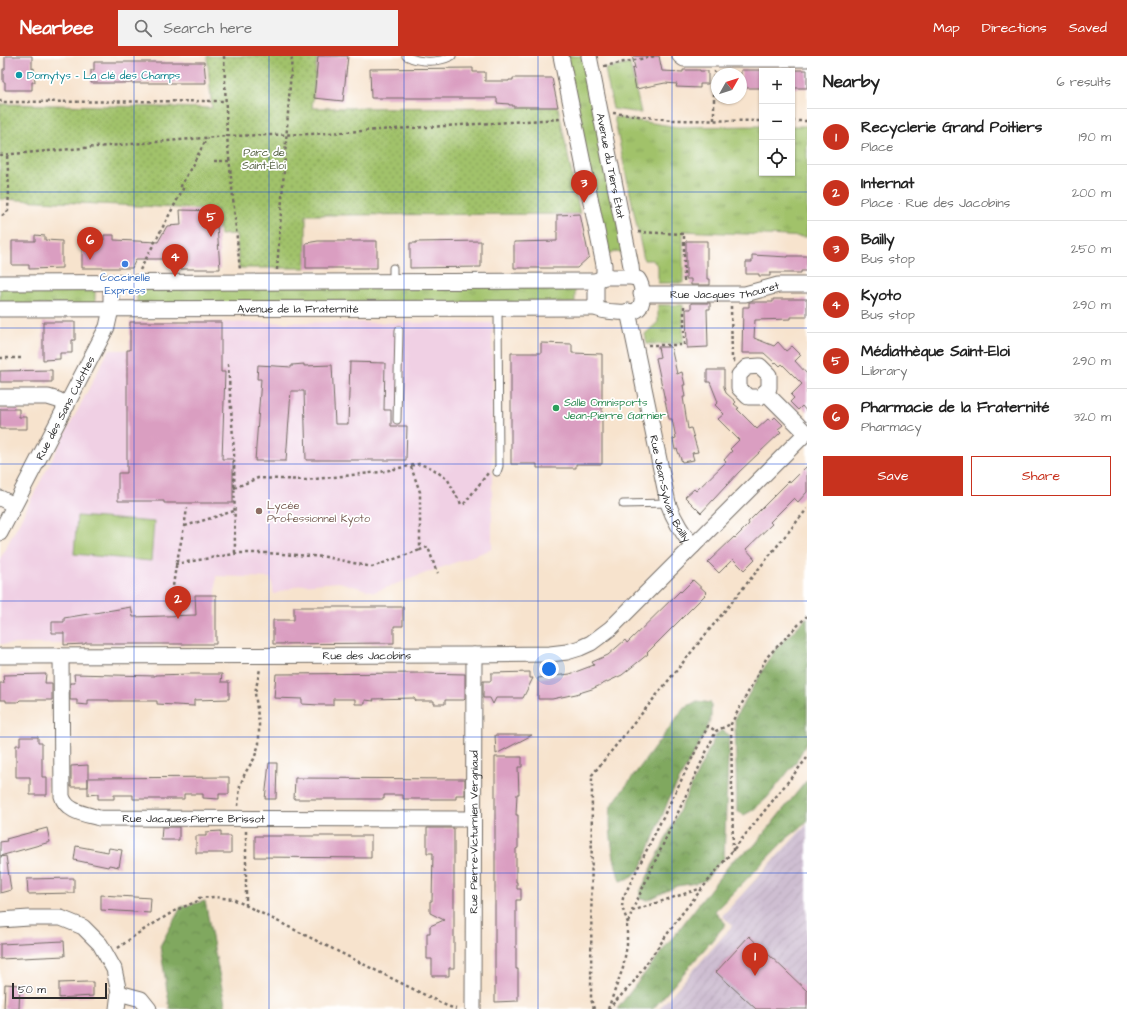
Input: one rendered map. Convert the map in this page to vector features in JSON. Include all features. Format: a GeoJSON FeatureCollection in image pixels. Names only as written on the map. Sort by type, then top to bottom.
{"type":"FeatureCollection","features":[{"type":"Feature","properties":{"kind":"street"},"geometry":{"type":"LineString","coordinates":[[0,283],[130,282],[393,275],[600,279],[632,277],[638,279],[641,283],[642,302],[636,311],[604,312],[596,308],[600,279],[604,265],[561,56]]}},
{"type":"Feature","properties":{"kind":"street"},"geometry":{"type":"LineString","coordinates":[[680,56],[684,58],[807,59]]}},
{"type":"Feature","properties":{"kind":"street","name":"Avenue du Tiers État"},"geometry":{"type":"LineString","coordinates":[[590,62],[632,266],[632,277]]}},
{"type":"Feature","properties":{"kind":"street","name":"Rue des Sans Culottes"},"geometry":{"type":"LineString","coordinates":[[0,533],[109,322],[111,309],[111,282]]}},
{"type":"Feature","properties":{"kind":"street","name":"Rue Jacques Thouret"},"geometry":{"type":"LineString","coordinates":[[642,294],[745,294],[778,285],[807,285]]}},
{"type":"Feature","properties":{"kind":"street","name":"Avenue de la Fraternité"},"geometry":{"type":"LineString","coordinates":[[0,309],[596,308]]}},
{"type":"Feature","properties":{"kind":"street","name":"Rue Jean-Sylvain Bailly"},"geometry":{"type":"LineString","coordinates":[[628,311],[668,503],[672,516],[679,528],[694,546]]}},
{"type":"Feature","properties":{"kind":"street"},"geometry":{"type":"LineString","coordinates":[[760,366],[769,375],[769,388],[760,397],[748,397],[739,388],[739,375],[743,371],[747,367],[760,366]]}},
{"type":"Feature","properties":{"kind":"street"},"geometry":{"type":"LineString","coordinates":[[764,392],[806,432]]}},
{"type":"Feature","properties":{"kind":"street"},"geometry":{"type":"LineString","coordinates":[[0,398],[48,397],[67,405]]}},
{"type":"Feature","properties":{"kind":"street","name":"Rue des Jacobins"},"geometry":{"type":"LineString","coordinates":[[0,656],[474,655],[550,654],[567,652],[591,643],[611,628],[806,432]]}},
{"type":"Feature","properties":{"kind":"street"},"geometry":{"type":"LineString","coordinates":[[0,498],[14,505]]}},
{"type":"Feature","properties":{"kind":"street","name":"Rue Pierre-Victurnien Vergniaud"},"geometry":{"type":"LineString","coordinates":[[473,1009],[474,655]]}},
{"type":"Feature","properties":{"kind":"street","name":"Rue Jacques-Pierre Brissot"},"geometry":{"type":"LineString","coordinates":[[61,656],[62,796],[68,807],[99,818],[474,819]]}},
{"type":"Feature","properties":{"kind":"street"},"geometry":{"type":"LineString","coordinates":[[0,920],[62,918],[83,927],[100,944],[114,969],[119,993],[117,1009]]}},
{"type":"Feature","properties":{"kind":"street"},"geometry":{"type":"LineString","coordinates":[[119,993],[141,999],[149,1009]]}},
{"type":"Feature","properties":{"kind":"lane"},"geometry":{"type":"LineString","coordinates":[[406,56],[420,61],[431,62],[443,60],[452,56]]}},
{"type":"Feature","properties":{"kind":"lane"},"geometry":{"type":"LineString","coordinates":[[498,308],[498,469]]}},
{"type":"Feature","properties":{"kind":"lane"},"geometry":{"type":"LineString","coordinates":[[397,420],[399,330]]}},
{"type":"Feature","properties":{"kind":"lane"},"geometry":{"type":"LineString","coordinates":[[623,504],[668,503]]}},
{"type":"Feature","properties":{"kind":"path"},"geometry":{"type":"LineString","coordinates":[[224,56],[227,136],[240,271]]}},
{"type":"Feature","properties":{"kind":"path"},"geometry":{"type":"LineString","coordinates":[[277,271],[292,56]]}},
{"type":"Feature","properties":{"kind":"path"},"geometry":{"type":"LineString","coordinates":[[590,62],[656,56]]}},
{"type":"Feature","properties":{"kind":"path"},"geometry":{"type":"LineString","coordinates":[[714,120],[714,76],[718,58]]}},
{"type":"Feature","properties":{"kind":"path"},"geometry":{"type":"LineString","coordinates":[[0,99],[1,102],[226,101]]}},
{"type":"Feature","properties":{"kind":"path"},"geometry":{"type":"LineString","coordinates":[[601,115],[613,113],[671,120],[759,121]]}},
{"type":"Feature","properties":{"kind":"path"},"geometry":{"type":"LineString","coordinates":[[0,155],[227,136],[286,135],[560,119],[573,116]]}},
{"type":"Feature","properties":{"kind":"path"},"geometry":{"type":"LineString","coordinates":[[795,121],[807,121]]}},
{"type":"Feature","properties":{"kind":"path"},"geometry":{"type":"LineString","coordinates":[[130,282],[131,271],[140,270],[184,187],[181,186],[207,138]]}},
{"type":"Feature","properties":{"kind":"path"},"geometry":{"type":"LineString","coordinates":[[2,216],[8,211],[9,189],[7,154]]}},
{"type":"Feature","properties":{"kind":"path"},"geometry":{"type":"LineString","coordinates":[[214,161],[230,161]]}},
{"type":"Feature","properties":{"kind":"path"},"geometry":{"type":"LineString","coordinates":[[635,232],[684,234],[684,285]]}},
{"type":"Feature","properties":{"kind":"path"},"geometry":{"type":"LineString","coordinates":[[731,294],[732,359],[743,371]]}},
{"type":"Feature","properties":{"kind":"path"},"geometry":{"type":"LineString","coordinates":[[644,345],[684,345],[684,304]]}},
{"type":"Feature","properties":{"kind":"path"},"geometry":{"type":"LineString","coordinates":[[0,358],[21,358]]}},
{"type":"Feature","properties":{"kind":"path"},"geometry":{"type":"LineString","coordinates":[[228,364],[234,452],[235,554]]}},
{"type":"Feature","properties":{"kind":"path"},"geometry":{"type":"LineString","coordinates":[[234,488],[258,478],[306,480],[380,472],[411,467],[419,464],[432,468],[448,480],[461,504],[464,504],[492,466],[498,469]]}},
{"type":"Feature","properties":{"kind":"path"},"geometry":{"type":"LineString","coordinates":[[411,467],[420,492],[420,550]]}},
{"type":"Feature","properties":{"kind":"path"},"geometry":{"type":"LineString","coordinates":[[172,598],[175,564],[185,526],[187,508]]}},
{"type":"Feature","properties":{"kind":"path"},"geometry":{"type":"LineString","coordinates":[[594,1009],[592,999],[592,775],[807,509]]}},
{"type":"Feature","properties":{"kind":"path"},"geometry":{"type":"LineString","coordinates":[[185,526],[234,511]]}},
{"type":"Feature","properties":{"kind":"path"},"geometry":{"type":"LineString","coordinates":[[175,564],[235,554],[266,553],[326,557],[372,567],[428,547],[438,573]]}},
{"type":"Feature","properties":{"kind":"path"},"geometry":{"type":"LineString","coordinates":[[733,852],[731,724],[767,657],[807,616]]}},
{"type":"Feature","properties":{"kind":"path"},"geometry":{"type":"LineString","coordinates":[[256,669],[268,669]]}},
{"type":"Feature","properties":{"kind":"path"},"geometry":{"type":"LineString","coordinates":[[246,905],[246,826],[239,814],[238,804],[240,786],[245,773],[254,759],[259,744],[260,724],[255,693],[260,669]]}},
{"type":"Feature","properties":{"kind":"path"},"geometry":{"type":"LineString","coordinates":[[608,1009],[623,968],[628,923],[632,911],[716,731],[731,724]]}},
{"type":"Feature","properties":{"kind":"path"},"geometry":{"type":"LineString","coordinates":[[628,923],[622,907],[623,898],[708,726],[716,731]]}},
{"type":"Feature","properties":{"kind":"path"},"geometry":{"type":"LineString","coordinates":[[608,1009],[632,984],[680,916],[733,852],[807,758]]}},
{"type":"Feature","properties":{"kind":"path"},"geometry":{"type":"LineString","coordinates":[[632,911],[704,888]]}},
{"type":"Feature","properties":{"kind":"path"},"geometry":{"type":"LineString","coordinates":[[104,950],[118,948],[137,934],[176,910],[198,901],[198,898],[214,897],[233,899],[447,1006],[456,1009]]}},
{"type":"Feature","properties":{"kind":"shaded area","name":"Lycée Professionnel Kyoto"},"geometry":{"type":"Polygon","coordinates":[[[130,322],[492,323],[492,549],[374,592],[339,582],[300,585],[274,594],[271,578],[216,576],[216,644],[0,644],[0,559],[109,350],[130,350],[130,322]]]}},
{"type":"Feature","properties":{"kind":"shaded area"},"geometry":{"type":"Polygon","coordinates":[[[807,824],[807,1009],[659,1009],[733,925],[722,916],[807,824]]]}},
{"type":"Feature","properties":{"kind":"green space","name":"Parc de Saint-Éloi"},"geometry":{"type":"Polygon","coordinates":[[[207,56],[317,56],[312,108],[558,107],[580,214],[306,215],[306,268],[239,268],[236,234],[220,235],[217,210],[0,199],[0,104],[212,108],[207,56]]]}},
{"type":"Feature","properties":{"kind":"green space"},"geometry":{"type":"Polygon","coordinates":[[[565,56],[584,56],[624,252],[606,253],[565,56]]]}},
{"type":"Feature","properties":{"kind":"green space"},"geometry":{"type":"Polygon","coordinates":[[[630,64],[641,113],[613,109],[605,69],[630,64]]]}},
{"type":"Feature","properties":{"kind":"green space"},"geometry":{"type":"Polygon","coordinates":[[[614,117],[678,127],[759,126],[759,176],[795,176],[795,126],[807,126],[807,237],[683,231],[683,283],[658,283],[658,266],[652,260],[644,260],[614,117]]]}},
{"type":"Feature","properties":{"kind":"green space"},"geometry":{"type":"Polygon","coordinates":[[[575,285],[575,303],[137,304],[137,286],[575,285]]]}},
{"type":"Feature","properties":{"kind":"green space"},"geometry":{"type":"Polygon","coordinates":[[[0,286],[95,286],[95,305],[0,305],[0,286]]]}},
{"type":"Feature","properties":{"kind":"green space"},"geometry":{"type":"Polygon","coordinates":[[[658,305],[683,305],[683,344],[647,344],[645,334],[658,322],[658,305]]]}},
{"type":"Feature","properties":{"kind":"green space"},"geometry":{"type":"Polygon","coordinates":[[[77,516],[154,522],[151,561],[74,554],[77,516]]]}},
{"type":"Feature","properties":{"kind":"green space"},"geometry":{"type":"Polygon","coordinates":[[[807,617],[807,742],[796,762],[767,798],[753,810],[744,815],[737,811],[735,718],[774,651],[807,617]]]}},
{"type":"Feature","properties":{"kind":"green space"},"geometry":{"type":"Polygon","coordinates":[[[697,701],[711,703],[711,717],[706,731],[669,799],[642,866],[632,876],[620,881],[612,844],[610,824],[611,806],[684,708],[697,701]]]}},
{"type":"Feature","properties":{"kind":"green space"},"geometry":{"type":"Polygon","coordinates":[[[722,730],[729,735],[724,858],[706,880],[677,886],[648,900],[640,899],[640,892],[716,735],[722,730]]]}},
{"type":"Feature","properties":{"kind":"green space"},"geometry":{"type":"Polygon","coordinates":[[[807,780],[807,822],[785,840],[715,911],[726,924],[653,1009],[617,1009],[733,860],[753,847],[807,780]]]}},
{"type":"Feature","properties":{"kind":"green space"},"geometry":{"type":"Polygon","coordinates":[[[205,901],[226,1009],[170,1009],[160,946],[181,907],[205,901]]]}},
{"type":"Feature","properties":{"kind":"building","name":"Domytys - La clé des Champs"},"geometry":{"type":"Polygon","coordinates":[[[5,56],[32,56],[32,69],[34,68],[35,82],[32,82],[32,90],[5,90],[5,82],[3,82],[3,69],[5,69],[5,56]]]}},
{"type":"Feature","properties":{"kind":"building"},"geometry":{"type":"Polygon","coordinates":[[[318,56],[348,56],[343,101],[314,98],[318,56]]]}},
{"type":"Feature","properties":{"kind":"building"},"geometry":{"type":"Polygon","coordinates":[[[632,56],[659,56],[662,71],[708,71],[708,84],[700,84],[700,88],[676,87],[677,84],[665,83],[636,89],[632,69],[635,68],[632,56]]]}},
{"type":"Feature","properties":{"kind":"building"},"geometry":{"type":"Polygon","coordinates":[[[94,62],[204,62],[206,83],[91,83],[91,70],[94,70],[94,62]]]}},
{"type":"Feature","properties":{"kind":"building"},"geometry":{"type":"Polygon","coordinates":[[[473,68],[473,72],[485,72],[485,81],[509,81],[513,80],[513,78],[552,78],[558,107],[513,107],[513,105],[509,104],[497,103],[497,98],[371,98],[370,69],[473,68]]]}},
{"type":"Feature","properties":{"kind":"building"},"geometry":{"type":"Polygon","coordinates":[[[747,70],[759,70],[759,88],[747,88],[747,70]]]}},
{"type":"Feature","properties":{"kind":"building"},"geometry":{"type":"Polygon","coordinates":[[[795,70],[807,70],[807,88],[795,88],[795,70]]]}},
{"type":"Feature","properties":{"kind":"building"},"geometry":{"type":"Polygon","coordinates":[[[180,210],[216,211],[220,269],[180,269],[180,259],[136,259],[132,268],[82,268],[82,241],[104,240],[104,235],[114,235],[114,240],[158,242],[167,226],[181,225],[180,210]]]}},
{"type":"Feature","properties":{"kind":"building"},"geometry":{"type":"Polygon","coordinates":[[[580,214],[589,257],[577,268],[514,268],[514,242],[557,241],[557,215],[580,214]]]}},
{"type":"Feature","properties":{"kind":"building"},"geometry":{"type":"Polygon","coordinates":[[[35,235],[45,236],[45,240],[62,241],[62,268],[29,269],[29,265],[12,265],[12,241],[35,241],[35,235]]]}},
{"type":"Feature","properties":{"kind":"building"},"geometry":{"type":"Polygon","coordinates":[[[318,241],[377,241],[377,268],[306,268],[306,243],[318,241]]]}},
{"type":"Feature","properties":{"kind":"building"},"geometry":{"type":"Polygon","coordinates":[[[481,241],[481,267],[410,268],[410,243],[481,241]]]}},
{"type":"Feature","properties":{"kind":"building"},"geometry":{"type":"Polygon","coordinates":[[[686,241],[707,241],[707,279],[710,279],[710,285],[691,285],[691,279],[686,279],[686,241]]]}},
{"type":"Feature","properties":{"kind":"building"},"geometry":{"type":"Polygon","coordinates":[[[752,255],[788,257],[807,256],[807,271],[801,271],[801,273],[770,273],[770,276],[746,274],[746,262],[752,262],[752,255]]]}},
{"type":"Feature","properties":{"kind":"building"},"geometry":{"type":"Polygon","coordinates":[[[773,299],[807,299],[807,317],[755,320],[754,338],[774,346],[778,342],[786,351],[792,346],[801,355],[795,361],[807,374],[807,412],[802,406],[798,410],[790,402],[794,398],[791,395],[802,384],[782,364],[780,366],[776,362],[775,363],[764,353],[742,353],[743,307],[749,307],[749,302],[773,302],[773,299]]]}},
{"type":"Feature","properties":{"kind":"building"},"geometry":{"type":"Polygon","coordinates":[[[691,303],[710,303],[710,309],[707,309],[708,347],[687,348],[686,309],[691,309],[691,303]]]}},
{"type":"Feature","properties":{"kind":"building"},"geometry":{"type":"Polygon","coordinates":[[[43,322],[75,322],[75,340],[72,340],[72,353],[60,353],[60,359],[43,360],[43,322]]]}},
{"type":"Feature","properties":{"kind":"building"},"geometry":{"type":"Polygon","coordinates":[[[130,322],[221,322],[221,372],[225,372],[222,459],[233,459],[233,503],[118,501],[118,473],[127,473],[127,350],[130,350],[130,322]]]}},
{"type":"Feature","properties":{"kind":"building","name":"Salle Omnisports Jean-Pierre Garnier"},"geometry":{"type":"Polygon","coordinates":[[[541,343],[572,344],[572,353],[602,354],[602,464],[576,464],[576,468],[537,468],[537,464],[511,464],[511,353],[541,353],[541,343]]]}},
{"type":"Feature","properties":{"kind":"building"},"geometry":{"type":"Polygon","coordinates":[[[658,347],[671,347],[677,374],[682,372],[685,385],[683,385],[685,397],[683,397],[688,429],[691,428],[698,452],[692,453],[694,460],[682,462],[677,449],[675,450],[673,439],[676,438],[672,419],[669,419],[656,358],[660,357],[658,347]]]}},
{"type":"Feature","properties":{"kind":"building"},"geometry":{"type":"Polygon","coordinates":[[[350,362],[385,363],[384,410],[391,410],[391,426],[407,426],[406,460],[306,460],[304,391],[291,391],[286,461],[255,461],[261,379],[257,379],[258,365],[292,367],[292,365],[304,364],[304,366],[332,365],[335,424],[348,424],[350,362]]]}},
{"type":"Feature","properties":{"kind":"building"},"geometry":{"type":"Polygon","coordinates":[[[52,370],[52,382],[0,382],[0,371],[52,370]]]}},
{"type":"Feature","properties":{"kind":"building"},"geometry":{"type":"Polygon","coordinates":[[[707,370],[724,370],[724,387],[726,393],[736,402],[734,404],[739,408],[737,409],[757,429],[768,419],[771,421],[775,417],[783,425],[778,429],[781,432],[739,472],[701,513],[685,497],[694,489],[696,491],[726,462],[724,460],[732,451],[730,449],[739,440],[718,419],[724,414],[715,405],[718,402],[710,382],[707,382],[707,370]]]}},
{"type":"Feature","properties":{"kind":"building"},"geometry":{"type":"Polygon","coordinates":[[[0,409],[19,409],[19,417],[27,417],[27,429],[0,429],[0,409]]]}},
{"type":"Feature","properties":{"kind":"building"},"geometry":{"type":"Polygon","coordinates":[[[807,466],[807,492],[798,502],[794,498],[770,522],[772,524],[746,549],[755,559],[744,570],[733,559],[719,573],[708,562],[749,524],[748,522],[789,481],[790,483],[807,466]]]}},
{"type":"Feature","properties":{"kind":"building"},"geometry":{"type":"Polygon","coordinates":[[[693,580],[707,593],[647,653],[648,654],[622,675],[592,689],[576,694],[552,699],[538,699],[538,678],[570,674],[594,665],[592,662],[608,655],[625,640],[627,643],[693,580]]]}},
{"type":"Feature","properties":{"kind":"building"},"geometry":{"type":"Polygon","coordinates":[[[195,595],[216,595],[216,644],[85,643],[64,645],[64,633],[52,633],[52,622],[64,622],[64,618],[131,607],[133,617],[196,615],[195,595]]]}},
{"type":"Feature","properties":{"kind":"building"},"geometry":{"type":"Polygon","coordinates":[[[294,607],[403,607],[403,626],[394,626],[394,643],[273,644],[273,620],[294,620],[294,607]]]}},
{"type":"Feature","properties":{"kind":"building"},"geometry":{"type":"Polygon","coordinates":[[[530,672],[530,678],[533,678],[523,698],[496,698],[493,704],[490,698],[483,698],[483,681],[491,681],[491,673],[530,672]]]}},
{"type":"Feature","properties":{"kind":"building"},"geometry":{"type":"Polygon","coordinates":[[[46,674],[45,683],[52,683],[52,700],[20,700],[18,702],[6,702],[6,700],[0,700],[0,683],[4,683],[3,675],[46,674]]]}},
{"type":"Feature","properties":{"kind":"building"},"geometry":{"type":"Polygon","coordinates":[[[74,674],[155,676],[222,674],[221,682],[229,682],[229,699],[194,700],[194,706],[157,704],[157,701],[109,700],[88,700],[88,705],[77,704],[77,700],[70,700],[70,683],[75,683],[74,674]]]}},
{"type":"Feature","properties":{"kind":"building"},"geometry":{"type":"Polygon","coordinates":[[[276,674],[465,674],[465,699],[445,700],[445,704],[434,704],[434,701],[416,701],[414,698],[373,699],[374,701],[365,700],[365,704],[355,704],[355,699],[333,699],[333,705],[319,705],[302,704],[302,699],[274,698],[276,674]]]}},
{"type":"Feature","properties":{"kind":"building"},"geometry":{"type":"Polygon","coordinates":[[[495,735],[532,735],[496,754],[495,735]]]}},
{"type":"Feature","properties":{"kind":"building"},"geometry":{"type":"Polygon","coordinates":[[[20,737],[38,737],[38,743],[42,743],[42,777],[47,777],[47,795],[30,795],[30,777],[16,777],[16,745],[20,745],[20,737]]]}},
{"type":"Feature","properties":{"kind":"building"},"geometry":{"type":"Polygon","coordinates":[[[495,757],[522,757],[522,767],[518,767],[519,794],[517,794],[516,815],[518,815],[518,848],[516,849],[516,882],[517,889],[521,889],[521,900],[516,900],[516,969],[518,969],[518,1001],[495,1002],[495,757]]]}},
{"type":"Feature","properties":{"kind":"building"},"geometry":{"type":"Polygon","coordinates":[[[269,763],[277,763],[276,799],[265,799],[269,763]]]}},
{"type":"Feature","properties":{"kind":"building"},"geometry":{"type":"Polygon","coordinates":[[[88,765],[88,787],[71,787],[71,766],[88,765]]]}},
{"type":"Feature","properties":{"kind":"building"},"geometry":{"type":"Polygon","coordinates":[[[229,777],[229,794],[219,794],[219,799],[203,798],[203,794],[184,794],[184,799],[133,799],[133,795],[114,795],[114,799],[98,799],[98,794],[88,795],[88,778],[229,777]]]}},
{"type":"Feature","properties":{"kind":"building"},"geometry":{"type":"Polygon","coordinates":[[[295,778],[465,779],[465,795],[456,795],[456,799],[403,799],[403,795],[384,795],[384,799],[294,799],[295,778]]]}},
{"type":"Feature","properties":{"kind":"building"},"geometry":{"type":"Polygon","coordinates":[[[162,827],[179,827],[179,840],[161,840],[162,827]]]}},
{"type":"Feature","properties":{"kind":"building"},"geometry":{"type":"Polygon","coordinates":[[[47,828],[50,842],[0,856],[0,842],[47,828]]]}},
{"type":"Feature","properties":{"kind":"building"},"geometry":{"type":"Polygon","coordinates":[[[427,828],[454,828],[454,968],[449,968],[449,976],[432,976],[432,959],[427,959],[427,933],[430,933],[430,926],[444,920],[430,913],[430,901],[432,901],[433,853],[427,853],[427,828]]]}},
{"type":"Feature","properties":{"kind":"building"},"geometry":{"type":"Polygon","coordinates":[[[221,831],[221,836],[231,836],[231,853],[196,853],[196,836],[206,836],[206,832],[221,831]]]}},
{"type":"Feature","properties":{"kind":"building"},"geometry":{"type":"Polygon","coordinates":[[[255,836],[371,836],[371,858],[255,857],[255,836]]]}},
{"type":"Feature","properties":{"kind":"building"},"geometry":{"type":"Polygon","coordinates":[[[76,846],[108,852],[109,848],[122,850],[119,867],[109,865],[108,867],[74,860],[76,846]]]}},
{"type":"Feature","properties":{"kind":"building"},"geometry":{"type":"Polygon","coordinates":[[[6,856],[11,890],[0,893],[0,857],[6,856]]]}},
{"type":"Feature","properties":{"kind":"building"},"geometry":{"type":"Polygon","coordinates":[[[74,878],[74,893],[28,894],[27,879],[74,878]]]}},
{"type":"Feature","properties":{"kind":"building"},"geometry":{"type":"Polygon","coordinates":[[[101,895],[151,898],[150,913],[101,910],[101,895]]]}},
{"type":"Feature","properties":{"kind":"building"},"geometry":{"type":"Polygon","coordinates":[[[749,936],[807,991],[807,1009],[756,1009],[716,972],[749,936]]]}},
{"type":"Feature","properties":{"kind":"building"},"geometry":{"type":"Polygon","coordinates":[[[64,941],[65,956],[0,959],[0,944],[64,941]]]}},
{"type":"Feature","properties":{"kind":"building"},"geometry":{"type":"Polygon","coordinates":[[[93,982],[93,996],[59,998],[59,983],[93,982]]]}},
{"type":"Feature","properties":{"kind":"building"},"geometry":{"type":"Polygon","coordinates":[[[5,984],[20,985],[19,1009],[4,1009],[5,984]]]}},
{"type":"Feature","properties":{"kind":"place","name":"Domytys - La clé des Champs"},"geometry":{"type":"Point","coordinates":[19,75]}},
{"type":"Feature","properties":{"kind":"place","name":"Bailly"},"geometry":{"type":"Point","coordinates":[584,203]}},
{"type":"Feature","properties":{"kind":"place","name":"Médiathèque Saint-Eloi"},"geometry":{"type":"Point","coordinates":[211,237]}},
{"type":"Feature","properties":{"kind":"place","name":"Pharmacie de la Fraternité"},"geometry":{"type":"Point","coordinates":[90,260]}},
{"type":"Feature","properties":{"kind":"place","name":"Coccinelle Express"},"geometry":{"type":"Point","coordinates":[125,264]}},
{"type":"Feature","properties":{"kind":"place","name":"Kyoto"},"geometry":{"type":"Point","coordinates":[175,277]}},
{"type":"Feature","properties":{"kind":"place","name":"Salle Omnisports Jean-Pierre Garnier"},"geometry":{"type":"Point","coordinates":[556,408]}},
{"type":"Feature","properties":{"kind":"place","name":"Lycée Professionnel Kyoto"},"geometry":{"type":"Point","coordinates":[259,511]}},
{"type":"Feature","properties":{"kind":"place","name":"Internat"},"geometry":{"type":"Point","coordinates":[178,619]}},
{"type":"Feature","properties":{"kind":"place","name":"Recyclerie Grand Poitiers"},"geometry":{"type":"Point","coordinates":[755,976]}}]}
